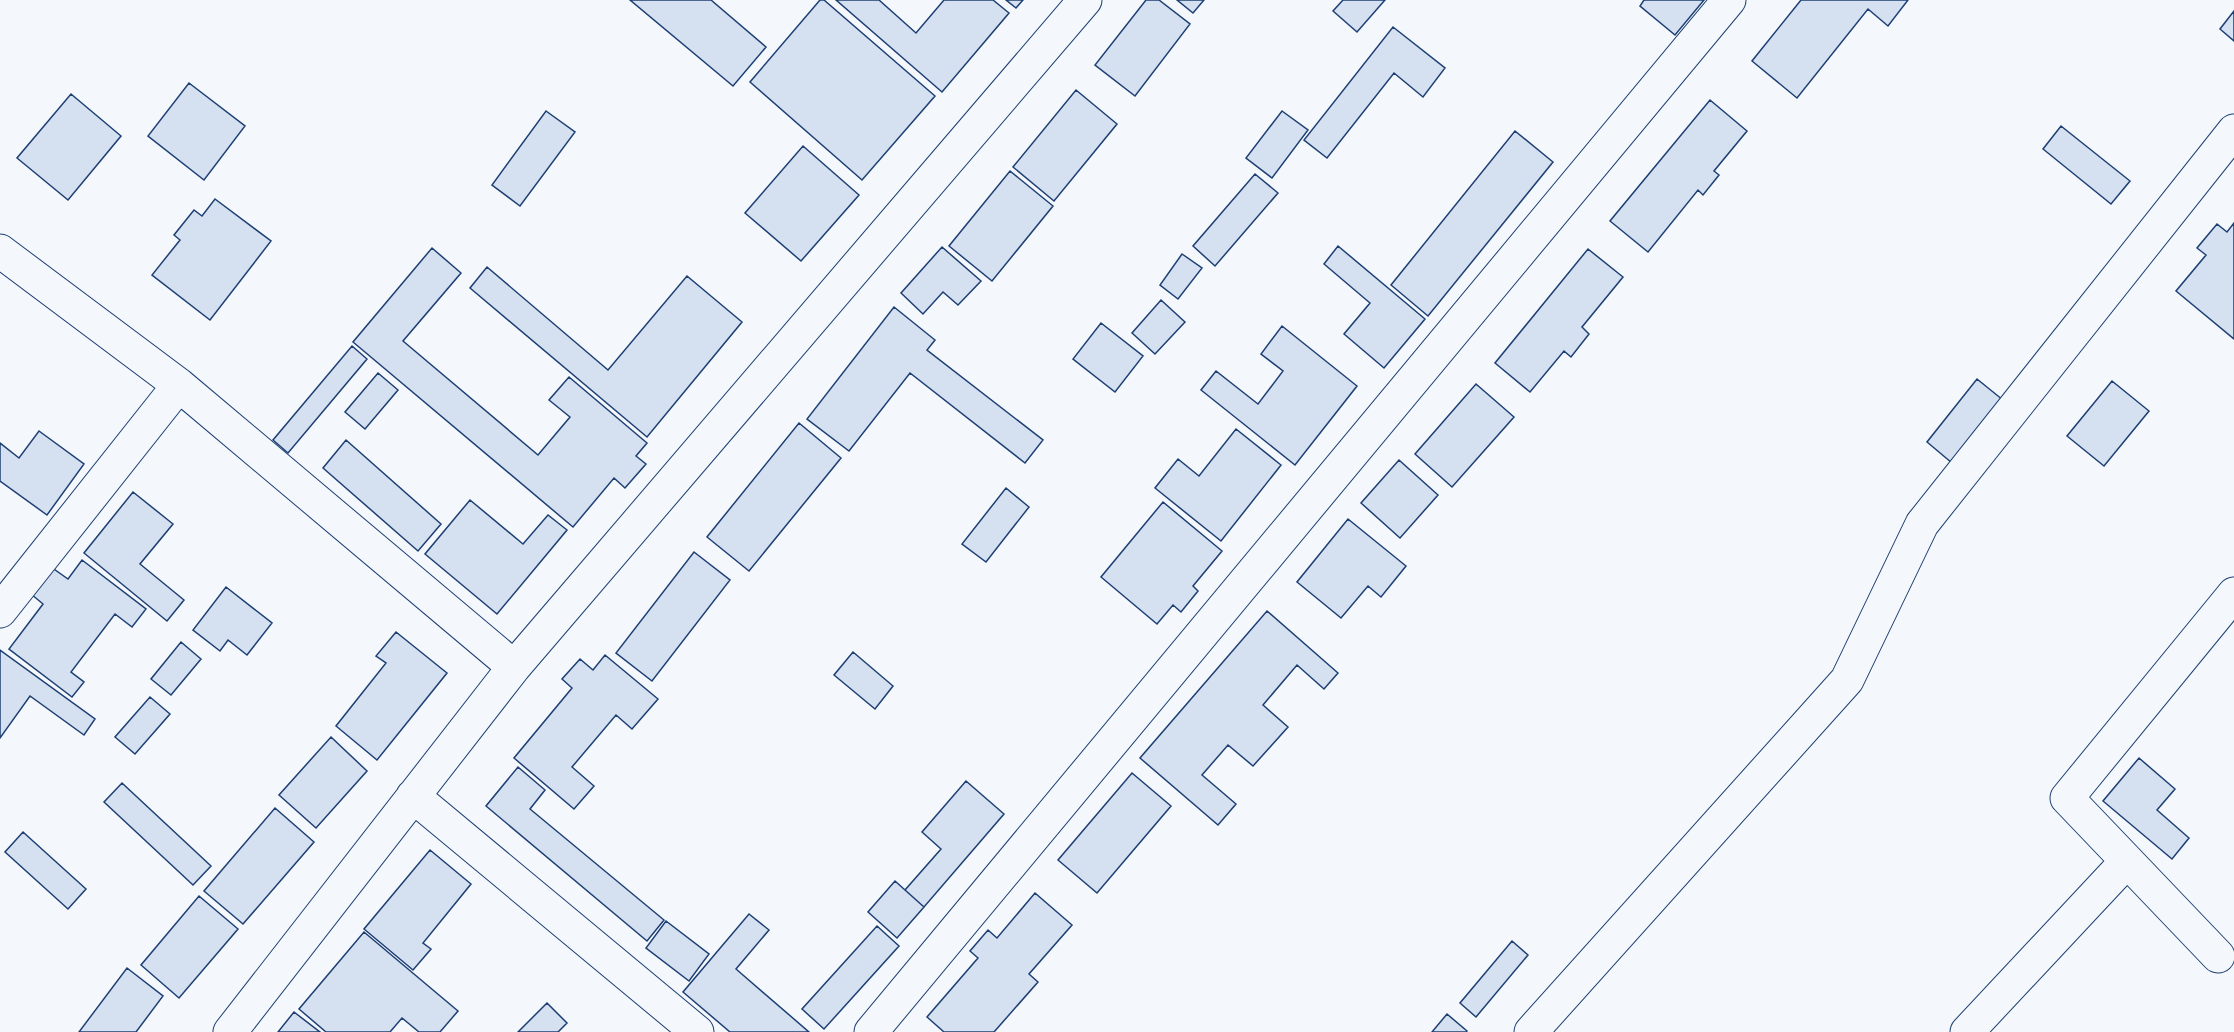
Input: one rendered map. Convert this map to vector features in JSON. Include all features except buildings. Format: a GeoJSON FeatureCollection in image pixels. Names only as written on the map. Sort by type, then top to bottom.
{"type":"FeatureCollection","features":[{"type":"Feature","properties":{"kind":"street"},"geometry":{"type":"LineString","coordinates":[[230,1032],[514,667],[1085,0]]}},
{"type":"Feature","properties":{"kind":"street"},"geometry":{"type":"LineString","coordinates":[[871,1032],[1729,0]]}},
{"type":"Feature","properties":{"kind":"street"},"geometry":{"type":"LineString","coordinates":[[1531,1032],[1847,680],[1922,524],[2234,131]]}},
{"type":"Feature","properties":{"kind":"street"},"geometry":{"type":"LineString","coordinates":[[0,251],[179,385],[514,667]]}},
{"type":"Feature","properties":{"kind":"street"},"geometry":{"type":"LineString","coordinates":[[0,611],[179,385]]}},
{"type":"Feature","properties":{"kind":"street"},"geometry":{"type":"LineString","coordinates":[[2218,956],[2067,798],[2234,594]]}},
{"type":"Feature","properties":{"kind":"street"},"geometry":{"type":"LineString","coordinates":[[413,796],[697,1032]]}},
{"type":"Feature","properties":{"kind":"street"},"geometry":{"type":"LineString","coordinates":[[1967,1032],[2127,861]]}}]}
